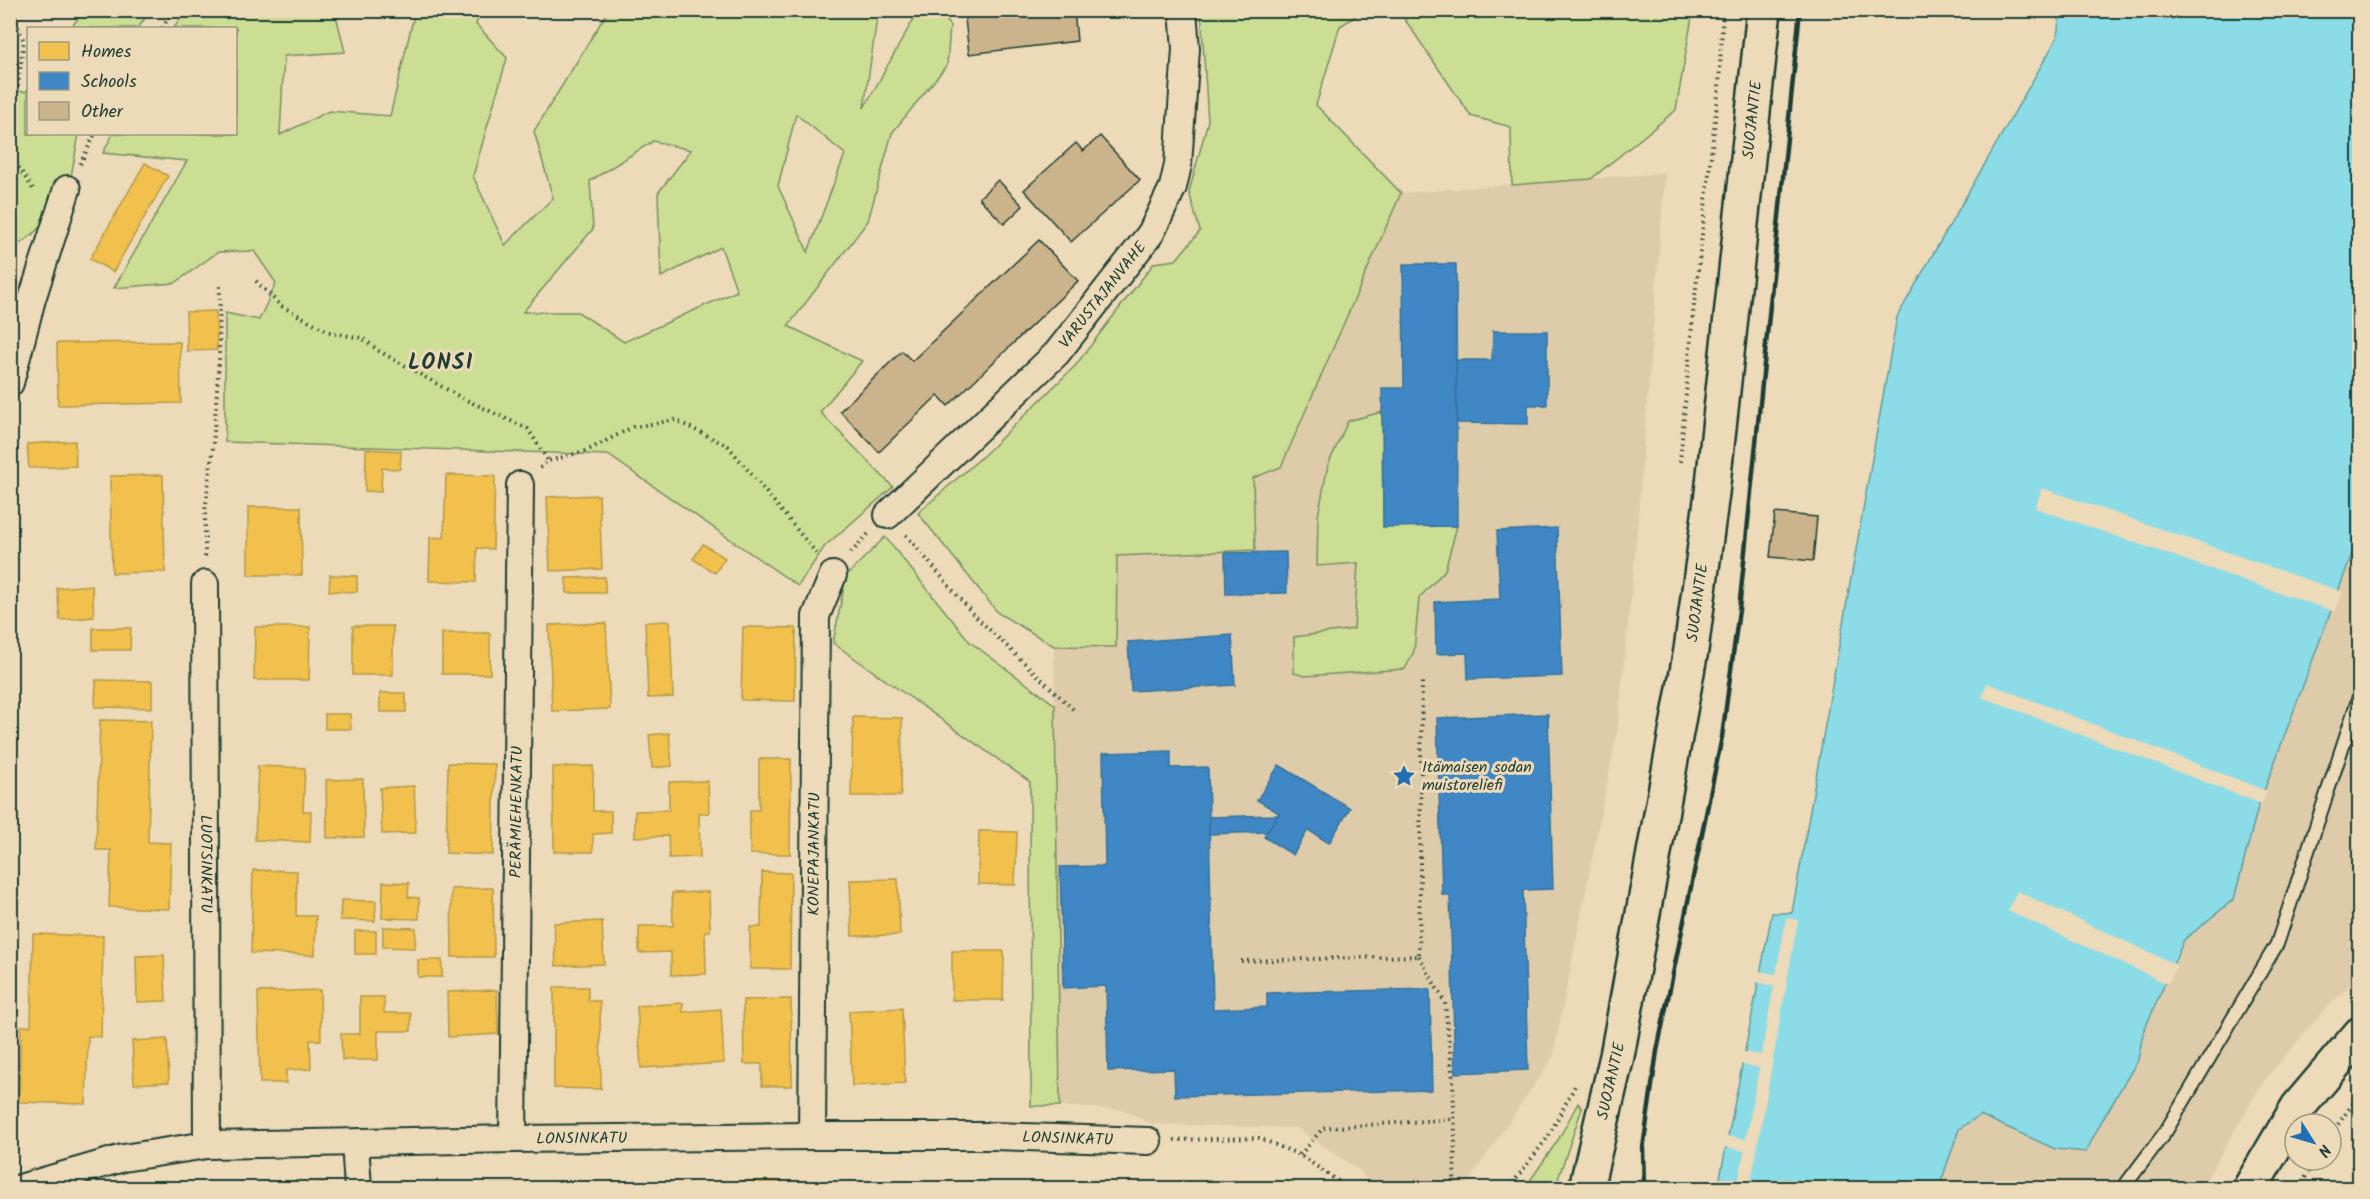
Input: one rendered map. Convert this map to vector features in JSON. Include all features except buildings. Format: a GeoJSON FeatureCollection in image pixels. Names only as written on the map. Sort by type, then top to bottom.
{"type":"FeatureCollection","features":[{"type":"Feature","properties":{"kind":"street","name":"VARUSTAJANVAHE"},"geometry":{"type":"LineString","coordinates":[[888,514],[1058,353],[1151,232],[1173,187],[1178,165],[1186,49],[1183,10]]}},
{"type":"Feature","properties":{"kind":"street","name":"SUOJANTIE"},"geometry":{"type":"LineString","coordinates":[[1586,1188],[1617,1056],[1691,650],[1712,493],[1764,10]]}},
{"type":"Feature","properties":{"kind":"street"},"geometry":{"type":"LineString","coordinates":[[10,383],[32,299],[67,189]]}},
{"type":"Feature","properties":{"kind":"street","name":"PERÄMIEHENKATU"},"geometry":{"type":"LineString","coordinates":[[513,1139],[520,485]]}},
{"type":"Feature","properties":{"kind":"street","name":"KONEPAJANKATU"},"geometry":{"type":"LineString","coordinates":[[812,1136],[816,616],[833,575]]}},
{"type":"Feature","properties":{"kind":"street","name":"LUOTSINKATU"},"geometry":{"type":"LineString","coordinates":[[205,584],[207,1145]]}},
{"type":"Feature","properties":{"kind":"street"},"geometry":{"type":"LineString","coordinates":[[2250,1188],[2298,1107],[2360,1034]]}},
{"type":"Feature","properties":{"kind":"street","name":"LONSINKATU"},"geometry":{"type":"LineString","coordinates":[[20,1188],[123,1158],[207,1145],[812,1136],[993,1136],[1148,1141]]}},
{"type":"Feature","properties":{"kind":"street"},"geometry":{"type":"LineString","coordinates":[[355,1143],[358,1188]]}},
{"type":"Feature","properties":{"kind":"lane"},"geometry":{"type":"LineString","coordinates":[[2123,1188],[2166,1131],[2277,944],[2360,694]]}},
{"type":"Feature","properties":{"kind":"path"},"geometry":{"type":"LineString","coordinates":[[11,10],[24,41],[11,135],[17,165],[36,193],[54,230]]}},
{"type":"Feature","properties":{"kind":"path"},"geometry":{"type":"LineString","coordinates":[[163,27],[174,10]]}},
{"type":"Feature","properties":{"kind":"path"},"geometry":{"type":"LineString","coordinates":[[1680,467],[1693,314],[1719,85],[1723,10]]}},
{"type":"Feature","properties":{"kind":"path"},"geometry":{"type":"LineString","coordinates":[[256,281],[281,306],[333,333],[362,338],[379,351],[462,398],[528,429],[548,461]]}},
{"type":"Feature","properties":{"kind":"path"},"geometry":{"type":"LineString","coordinates":[[205,584],[205,512],[213,446],[219,360],[220,283]]}},
{"type":"Feature","properties":{"kind":"path"},"geometry":{"type":"LineString","coordinates":[[520,485],[548,461],[586,451],[633,427],[675,420],[728,446],[833,575],[858,543],[888,514],[974,615],[1076,712]]}},
{"type":"Feature","properties":{"kind":"path"},"geometry":{"type":"LineString","coordinates":[[1422,679],[1419,956],[1445,1003],[1453,1081],[1454,1188]]}},
{"type":"Feature","properties":{"kind":"path"},"geometry":{"type":"LineString","coordinates":[[1241,962],[1419,956]]}},
{"type":"Feature","properties":{"kind":"path"},"geometry":{"type":"LineString","coordinates":[[1509,1188],[1548,1137],[1576,1085]]}},
{"type":"Feature","properties":{"kind":"path"},"geometry":{"type":"LineString","coordinates":[[2343,1118],[2360,1095]]}},
{"type":"Feature","properties":{"kind":"path"},"geometry":{"type":"LineString","coordinates":[[1299,1155],[1323,1128],[1454,1119]]}},
{"type":"Feature","properties":{"kind":"path"},"geometry":{"type":"LineString","coordinates":[[1148,1141],[1259,1137],[1299,1155],[1348,1188]]}},
{"type":"Feature","properties":{"kind":"path"},"geometry":{"type":"LineString","coordinates":[[2299,1188],[2309,1172]]}},
{"type":"Feature","properties":{"kind":"shaded area"},"geometry":{"type":"Polygon","coordinates":[[[1665,173],[1635,556],[1617,732],[1553,1057],[1464,1188],[1373,1188],[1359,1170],[1297,1128],[1152,1124],[1124,1110],[1060,1106],[1054,646],[1116,647],[1116,556],[1255,550],[1253,478],[1281,467],[1401,193],[1665,173]]]}},
{"type":"Feature","properties":{"kind":"shaded area"},"geometry":{"type":"Polygon","coordinates":[[[2359,535],[2359,977],[2325,1009],[2263,1082],[2201,1188],[1939,1188],[1959,1129],[1980,1115],[2011,1128],[2086,1152],[2138,1060],[2143,1033],[2184,940],[2234,899],[2258,807],[2359,535]]]}},
{"type":"Feature","properties":{"kind":"green space"},"geometry":{"type":"Polygon","coordinates":[[[79,10],[150,11],[139,27],[72,27],[79,17],[79,10]]]}},
{"type":"Feature","properties":{"kind":"green space"},"geometry":{"type":"Polygon","coordinates":[[[187,10],[335,11],[345,52],[284,56],[280,135],[329,111],[390,116],[415,11],[481,11],[476,24],[507,58],[473,176],[505,245],[553,198],[534,131],[608,11],[878,11],[864,108],[918,11],[941,11],[950,26],[947,65],[892,133],[868,221],[788,326],[862,361],[820,412],[893,487],[825,546],[798,586],[608,455],[225,442],[225,313],[259,320],[276,283],[254,251],[218,252],[175,283],[114,288],[187,161],[103,153],[112,135],[237,135],[237,27],[175,27],[187,10]],[[796,114],[778,186],[808,252],[845,154],[796,114]],[[653,141],[590,181],[593,229],[523,312],[578,312],[624,342],[737,291],[721,247],[661,277],[658,193],[691,150],[653,141]]]}},
{"type":"Feature","properties":{"kind":"green space"},"geometry":{"type":"Polygon","coordinates":[[[1201,11],[1364,11],[1340,26],[1316,105],[1401,193],[1281,467],[1253,478],[1255,550],[1117,556],[1116,647],[1054,646],[998,613],[918,513],[984,455],[1075,366],[1154,263],[1176,260],[1200,231],[1189,192],[1208,121],[1201,11]]]}},
{"type":"Feature","properties":{"kind":"green space"},"geometry":{"type":"Polygon","coordinates":[[[1399,11],[1693,11],[1676,110],[1591,179],[1512,185],[1511,127],[1471,116],[1399,11]]]}},
{"type":"Feature","properties":{"kind":"green space"},"geometry":{"type":"Polygon","coordinates":[[[10,90],[27,90],[27,135],[79,135],[67,198],[32,235],[11,250],[10,90]]]}},
{"type":"Feature","properties":{"kind":"green space"},"geometry":{"type":"Polygon","coordinates":[[[1382,412],[1383,526],[1457,526],[1445,570],[1419,598],[1414,651],[1405,669],[1305,676],[1294,673],[1294,637],[1354,629],[1358,563],[1317,566],[1318,516],[1328,465],[1348,421],[1382,412]]]}},
{"type":"Feature","properties":{"kind":"green space"},"geometry":{"type":"Polygon","coordinates":[[[885,537],[970,642],[1055,705],[1060,1106],[1031,1106],[1030,782],[833,643],[846,576],[885,537]]]}},
{"type":"Feature","properties":{"kind":"green space"},"geometry":{"type":"Polygon","coordinates":[[[1578,1103],[1582,1108],[1555,1188],[1525,1188],[1558,1140],[1578,1103]]]}},
{"type":"Feature","properties":{"kind":"water"},"geometry":{"type":"Polygon","coordinates":[[[2060,11],[2359,11],[2359,535],[2258,807],[2234,899],[2184,940],[2143,1033],[2138,1060],[2086,1152],[2055,1149],[1980,1115],[1959,1129],[1939,1188],[1718,1188],[1772,913],[1792,913],[1897,317],[2057,38],[2060,11]]]}},
{"type":"Feature","properties":{"kind":"pier"},"geometry":{"type":"Polygon","coordinates":[[[2042,488],[2343,592],[2335,612],[2035,508],[2042,488]]]}},
{"type":"Feature","properties":{"kind":"pier"},"geometry":{"type":"Polygon","coordinates":[[[1987,683],[2267,791],[2262,804],[1982,697],[1987,683]]]}},
{"type":"Feature","properties":{"kind":"pier"},"geometry":{"type":"Polygon","coordinates":[[[2017,891],[2177,965],[2168,984],[2008,911],[2017,891]]]}},
{"type":"Feature","properties":{"kind":"pier"},"geometry":{"type":"Polygon","coordinates":[[[1786,918],[1798,920],[1750,1188],[1737,1188],[1744,1151],[1724,1147],[1726,1136],[1746,1139],[1759,1068],[1740,1064],[1742,1052],[1761,1055],[1774,986],[1756,982],[1758,971],[1776,974],[1786,918]]]}},
{"type":"Feature","properties":{"kind":"railway"},"geometry":{"type":"LineString","coordinates":[[1644,1188],[1643,1148],[1657,1051],[1722,737],[1739,610],[1800,10]]}},
{"type":"Feature","properties":{"kind":"place","name":"Itämaisen sodan muistoreliefi"},"geometry":{"type":"Point","coordinates":[1404,776]}},
{"type":"Feature","properties":{"kind":"district","name":"LONSI"},"geometry":{"type":"Point","coordinates":[441,363]}}]}
